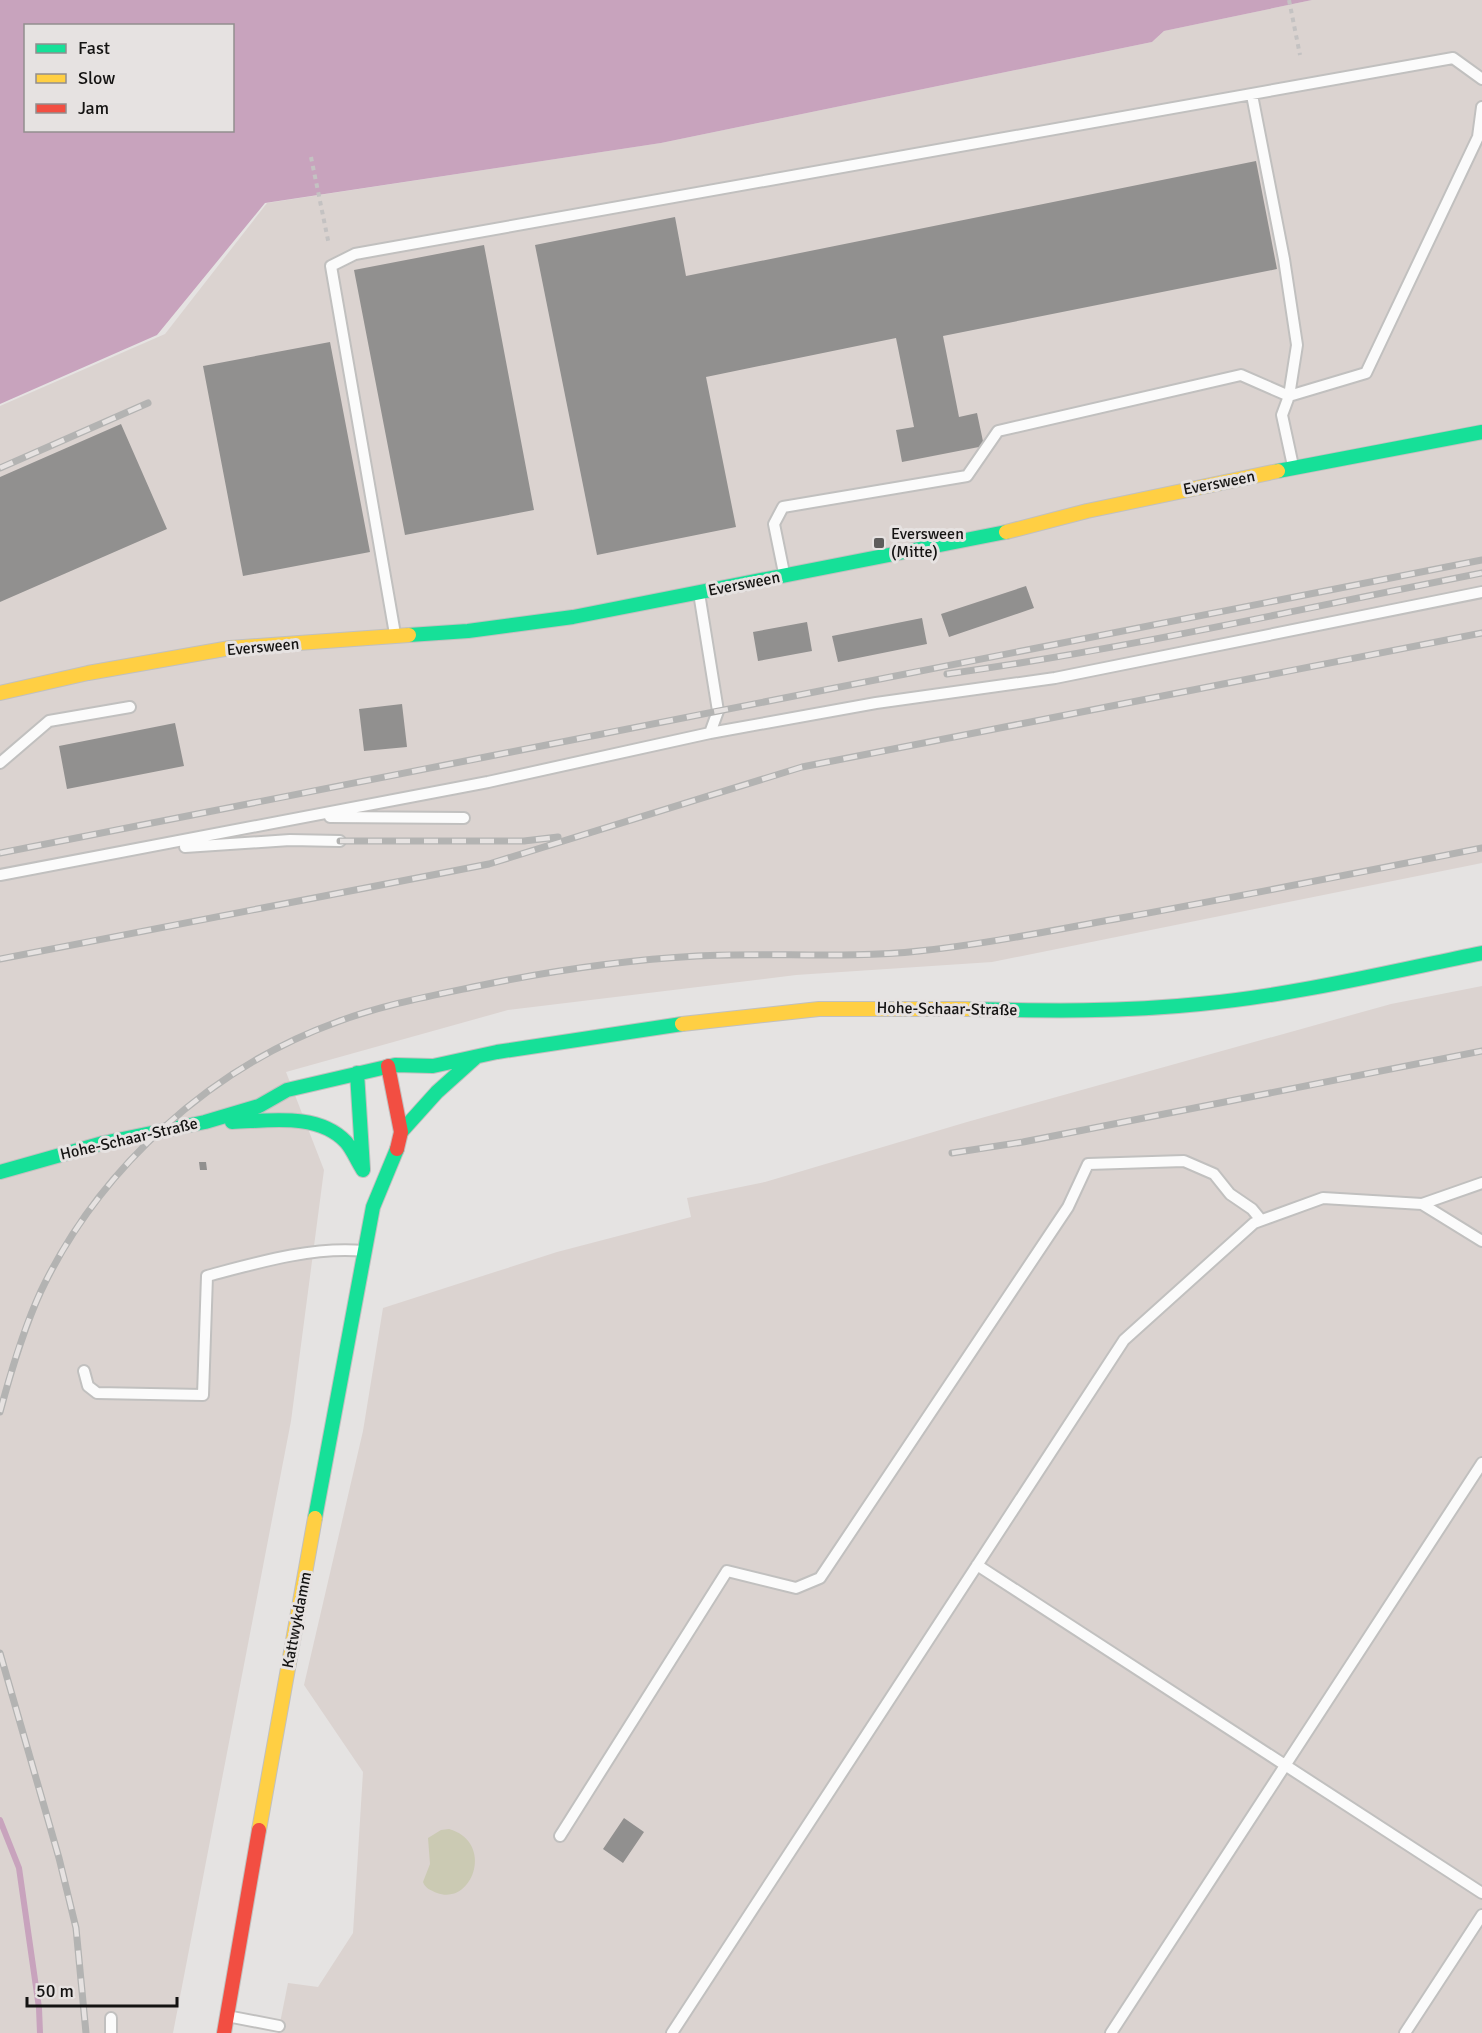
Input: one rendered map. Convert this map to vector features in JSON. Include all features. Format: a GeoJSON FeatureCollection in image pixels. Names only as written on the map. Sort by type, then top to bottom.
{"type":"FeatureCollection","features":[{"type":"Feature","properties":{"kind":"main road","name":"Eversween"},"geometry":{"type":"LineString","coordinates":[[0,693],[88,673],[230,648],[396,637],[527,624],[699,593],[1002,533],[1087,511],[1482,432]]}},
{"type":"Feature","properties":{"kind":"main road","name":"Hohe-Schaar-Straße"},"geometry":{"type":"LineString","coordinates":[[342,1096],[376,1087],[413,1070],[479,1055],[662,1026],[816,1010],[914,1007],[1052,1011],[1164,1008],[1310,987],[1482,953]]}},
{"type":"Feature","properties":{"kind":"main road"},"geometry":{"type":"LineString","coordinates":[[401,1132],[437,1092],[479,1055]]}},
{"type":"Feature","properties":{"kind":"main road","name":"Hohe-Schaar-Straße"},"geometry":{"type":"LineString","coordinates":[[0,1172],[93,1146],[205,1122],[259,1106],[287,1090],[388,1066],[395,1065],[413,1070]]}},
{"type":"Feature","properties":{"kind":"main road","name":"Kattwykdamm"},"geometry":{"type":"LineString","coordinates":[[373,1207],[365,1180],[376,1087],[388,1066]]}},
{"type":"Feature","properties":{"kind":"main road","name":"Kattwykdamm"},"geometry":{"type":"LineString","coordinates":[[224,2033],[280,1707],[364,1251],[373,1207],[395,1158],[401,1132],[376,1087],[357,1073]]}},
{"type":"Feature","properties":{"kind":"main road","name":"Hohe-Schaar-Straße"},"geometry":{"type":"LineString","coordinates":[[259,1106],[292,1108],[303,1106]]}},
{"type":"Feature","properties":{"kind":"main road"},"geometry":{"type":"LineString","coordinates":[[205,1122],[299,1122],[323,1127],[345,1142],[365,1180]]}},
{"type":"Feature","properties":{"kind":"lane"},"geometry":{"type":"LineString","coordinates":[[396,637],[331,266],[355,254],[1453,58],[1482,79]]}},
{"type":"Feature","properties":{"kind":"lane"},"geometry":{"type":"LineString","coordinates":[[1252,95],[1298,345],[1289,396],[1282,415],[1294,469]]}},
{"type":"Feature","properties":{"kind":"lane"},"geometry":{"type":"LineString","coordinates":[[785,576],[774,524],[783,507],[967,476],[998,431],[1241,375],[1289,396],[1366,373],[1478,137],[1482,107]]}},
{"type":"Feature","properties":{"kind":"lane"},"geometry":{"type":"LineString","coordinates":[[0,875],[152,848],[305,816],[488,782],[710,733],[876,703],[1055,678],[1482,592]]}},
{"type":"Feature","properties":{"kind":"lane"},"geometry":{"type":"LineString","coordinates":[[699,593],[718,711],[710,733]]}},
{"type":"Feature","properties":{"kind":"lane"},"geometry":{"type":"LineString","coordinates":[[0,763],[49,721],[130,707]]}},
{"type":"Feature","properties":{"kind":"lane"},"geometry":{"type":"LineString","coordinates":[[305,816],[464,818]]}},
{"type":"Feature","properties":{"kind":"lane"},"geometry":{"type":"LineString","coordinates":[[152,848],[290,840],[340,841]]}},
{"type":"Feature","properties":{"kind":"lane"},"geometry":{"type":"LineString","coordinates":[[560,1836],[727,1570],[796,1588],[820,1578],[1068,1207],[1088,1164],[1184,1161],[1214,1174],[1230,1194],[1252,1209],[1261,1220]]}},
{"type":"Feature","properties":{"kind":"lane"},"geometry":{"type":"LineString","coordinates":[[673,2032],[1124,1340],[1254,1222],[1323,1198],[1422,1204],[1482,1183]]}},
{"type":"Feature","properties":{"kind":"lane"},"geometry":{"type":"LineString","coordinates":[[1422,1204],[1482,1241]]}},
{"type":"Feature","properties":{"kind":"lane"},"geometry":{"type":"LineString","coordinates":[[84,1371],[88,1386],[97,1393],[203,1395],[207,1276],[251,1264],[305,1255],[345,1249],[364,1251]]}},
{"type":"Feature","properties":{"kind":"lane"},"geometry":{"type":"LineString","coordinates":[[1110,2033],[1482,1463]]}},
{"type":"Feature","properties":{"kind":"lane"},"geometry":{"type":"LineString","coordinates":[[977,1565],[1482,1893]]}},
{"type":"Feature","properties":{"kind":"lane"},"geometry":{"type":"LineString","coordinates":[[1405,2033],[1482,1915]]}},
{"type":"Feature","properties":{"kind":"lane"},"geometry":{"type":"LineString","coordinates":[[227,2016],[279,2026]]}},
{"type":"Feature","properties":{"kind":"lane"},"geometry":{"type":"LineString","coordinates":[[111,2018],[111,2033]]}},
{"type":"Feature","properties":{"kind":"path"},"geometry":{"type":"LineString","coordinates":[[1289,0],[1300,55]]}},
{"type":"Feature","properties":{"kind":"path"},"geometry":{"type":"LineString","coordinates":[[311,157],[329,245]]}},
{"type":"Feature","properties":{"kind":"shaded area"},"geometry":{"type":"Polygon","coordinates":[[[0,0],[1312,0],[1164,31],[1152,42],[661,143],[265,203],[157,335],[0,404],[0,0]]]}},
{"type":"Feature","properties":{"kind":"shaded area"},"geometry":{"type":"Polygon","coordinates":[[[1312,0],[1482,0],[1482,863],[992,962],[796,975],[508,1010],[286,1072],[324,1170],[291,1421],[173,2033],[0,2033],[0,406],[165,334],[267,203],[661,143],[1152,42],[1164,31],[1312,0]]]}},
{"type":"Feature","properties":{"kind":"shaded area"},"geometry":{"type":"Polygon","coordinates":[[[1482,986],[1482,2033],[278,2033],[288,1983],[318,1987],[353,1933],[363,1772],[304,1685],[363,1431],[383,1308],[557,1252],[691,1217],[687,1198],[765,1182],[967,1122],[1391,1004],[1482,986]]]}},
{"type":"Feature","properties":{"kind":"green space"},"geometry":{"type":"Polygon","coordinates":[[[449,1829],[463,1836],[472,1846],[475,1858],[474,1871],[469,1882],[461,1890],[450,1895],[432,1891],[423,1882],[430,1864],[428,1838],[441,1830],[449,1829]]]}},
{"type":"Feature","properties":{"kind":"building"},"geometry":{"type":"Polygon","coordinates":[[[1256,161],[1277,269],[943,336],[959,417],[977,413],[984,446],[902,462],[896,430],[914,427],[896,338],[706,377],[736,527],[597,555],[535,245],[675,217],[686,276],[1256,161]]]}},
{"type":"Feature","properties":{"kind":"building"},"geometry":{"type":"Polygon","coordinates":[[[484,245],[534,510],[405,535],[354,270],[484,245]]]}},
{"type":"Feature","properties":{"kind":"building"},"geometry":{"type":"Polygon","coordinates":[[[330,342],[370,552],[243,576],[203,366],[330,342]]]}},
{"type":"Feature","properties":{"kind":"building"},"geometry":{"type":"Polygon","coordinates":[[[121,424],[167,529],[0,602],[0,477],[121,424]]]}},
{"type":"Feature","properties":{"kind":"building"},"geometry":{"type":"Polygon","coordinates":[[[1026,586],[1034,608],[949,637],[941,614],[1026,586]]]}},
{"type":"Feature","properties":{"kind":"building"},"geometry":{"type":"Polygon","coordinates":[[[922,618],[927,644],[838,662],[832,636],[922,618]]]}},
{"type":"Feature","properties":{"kind":"building"},"geometry":{"type":"Polygon","coordinates":[[[807,622],[812,651],[758,661],[753,632],[807,622]]]}},
{"type":"Feature","properties":{"kind":"building"},"geometry":{"type":"Polygon","coordinates":[[[402,704],[407,747],[364,751],[359,709],[402,704]]]}},
{"type":"Feature","properties":{"kind":"building"},"geometry":{"type":"Polygon","coordinates":[[[175,723],[184,766],[67,789],[59,746],[175,723]]]}},
{"type":"Feature","properties":{"kind":"building"},"geometry":{"type":"Polygon","coordinates":[[[199,1162],[206,1162],[207,1170],[200,1170],[199,1162]]]}},
{"type":"Feature","properties":{"kind":"building"},"geometry":{"type":"Polygon","coordinates":[[[624,1818],[644,1832],[623,1863],[603,1849],[624,1818]]]}},
{"type":"Feature","properties":{"kind":"waterway"},"geometry":{"type":"LineString","coordinates":[[0,1820],[19,1868],[39,2008],[40,2033]]}},
{"type":"Feature","properties":{"kind":"railway"},"geometry":{"type":"LineString","coordinates":[[0,468],[148,403]]}},
{"type":"Feature","properties":{"kind":"railway"},"geometry":{"type":"LineString","coordinates":[[0,853],[1482,560]]}},
{"type":"Feature","properties":{"kind":"railway"},"geometry":{"type":"LineString","coordinates":[[947,674],[1082,653],[1482,573]]}},
{"type":"Feature","properties":{"kind":"railway"},"geometry":{"type":"LineString","coordinates":[[0,959],[489,864],[802,767],[1482,633]]}},
{"type":"Feature","properties":{"kind":"railway"},"geometry":{"type":"LineString","coordinates":[[340,841],[524,841],[558,837]]}},
{"type":"Feature","properties":{"kind":"railway"},"geometry":{"type":"LineString","coordinates":[[0,1412],[18,1351],[41,1291],[65,1246],[94,1204],[127,1164],[163,1128],[203,1095],[245,1066],[290,1042],[337,1022],[442,993],[615,963],[725,955],[892,953],[970,945],[1212,901],[1482,848]]}},
{"type":"Feature","properties":{"kind":"railway"},"geometry":{"type":"LineString","coordinates":[[952,1153],[1023,1142],[1482,1051]]}},
{"type":"Feature","properties":{"kind":"railway"},"geometry":{"type":"LineString","coordinates":[[0,1653],[59,1858],[76,1928],[86,2033]]}},
{"type":"Feature","properties":{"kind":"traffic: fast"},"geometry":{"type":"LineString","coordinates":[[1278,471],[1482,432]]}},
{"type":"Feature","properties":{"kind":"traffic: fast"},"geometry":{"type":"LineString","coordinates":[[409,635],[468,631],[573,617],[1006,532]]}},
{"type":"Feature","properties":{"kind":"traffic: fast"},"geometry":{"type":"LineString","coordinates":[[968,1009],[1113,1010],[1200,1004],[1306,989],[1482,953]]}},
{"type":"Feature","properties":{"kind":"traffic: fast"},"geometry":{"type":"LineString","coordinates":[[0,1172],[103,1143],[205,1122],[259,1106],[287,1090],[395,1065],[433,1066],[497,1052],[682,1024]]}},
{"type":"Feature","properties":{"kind":"traffic: fast"},"geometry":{"type":"LineString","coordinates":[[401,1132],[437,1092],[476,1057]]}},
{"type":"Feature","properties":{"kind":"traffic: fast"},"geometry":{"type":"LineString","coordinates":[[357,1073],[363,1169]]}},
{"type":"Feature","properties":{"kind":"traffic: fast"},"geometry":{"type":"LineString","coordinates":[[232,1122],[292,1120],[321,1126],[335,1132],[346,1142],[363,1170]]}},
{"type":"Feature","properties":{"kind":"traffic: fast"},"geometry":{"type":"LineString","coordinates":[[315,1518],[373,1207],[397,1149]]}},
{"type":"Feature","properties":{"kind":"traffic: slow"},"geometry":{"type":"LineString","coordinates":[[1006,532],[1087,511],[1278,471]]}},
{"type":"Feature","properties":{"kind":"traffic: slow"},"geometry":{"type":"LineString","coordinates":[[0,693],[88,673],[230,648],[409,635]]}},
{"type":"Feature","properties":{"kind":"traffic: slow"},"geometry":{"type":"LineString","coordinates":[[682,1024],[819,1009],[968,1009]]}},
{"type":"Feature","properties":{"kind":"traffic: slow"},"geometry":{"type":"LineString","coordinates":[[259,1830],[315,1518]]}},
{"type":"Feature","properties":{"kind":"traffic: jam"},"geometry":{"type":"LineString","coordinates":[[388,1066],[401,1132],[397,1149]]}},
{"type":"Feature","properties":{"kind":"traffic: jam"},"geometry":{"type":"LineString","coordinates":[[224,2033],[259,1830]]}},
{"type":"Feature","properties":{"kind":"place","name":"Eversween (Mitte)"},"geometry":{"type":"Point","coordinates":[879,543]}}]}
